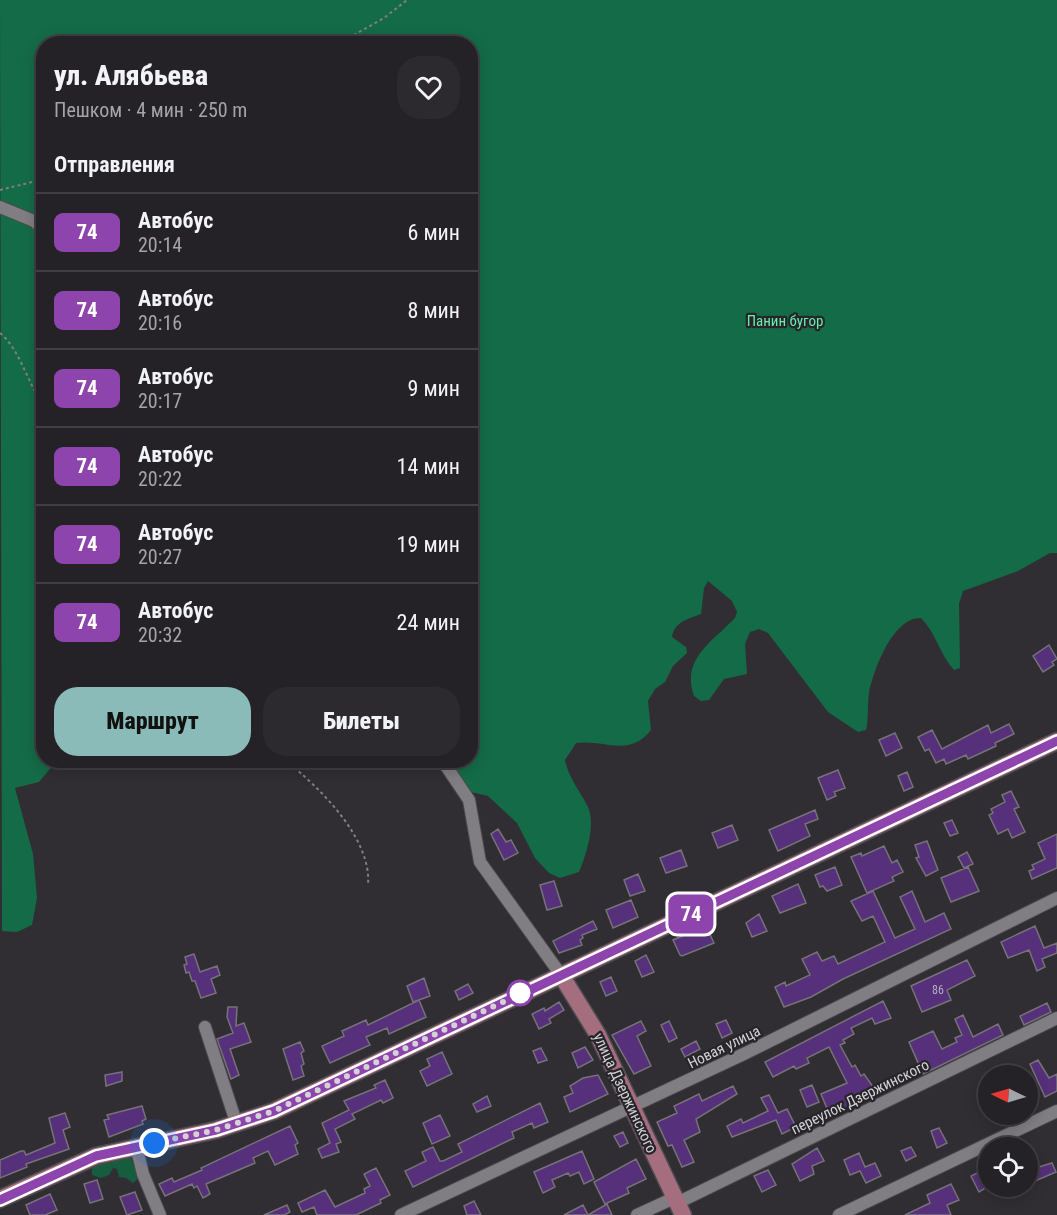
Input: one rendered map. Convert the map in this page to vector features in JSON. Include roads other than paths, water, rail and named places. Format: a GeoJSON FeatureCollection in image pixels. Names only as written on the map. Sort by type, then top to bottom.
{"type":"FeatureCollection","features":[{"type":"Feature","properties":{"kind":"main road"},"geometry":{"type":"LineString","coordinates":[[0,1200],[96,1156],[237,1125],[301,1099],[1057,741]]}},
{"type":"Feature","properties":{"kind":"main road","name":"улица Дзержинского"},"geometry":{"type":"LineString","coordinates":[[561,975],[590,1020],[678,1205]]}},
{"type":"Feature","properties":{"kind":"street"},"geometry":{"type":"LineString","coordinates":[[0,207],[36,223]]}},
{"type":"Feature","properties":{"kind":"street"},"geometry":{"type":"LineString","coordinates":[[447,768],[469,800],[480,862],[561,975]]}},
{"type":"Feature","properties":{"kind":"street","name":"Новая улица"},"geometry":{"type":"LineString","coordinates":[[401,1215],[633,1108],[1057,898]]}},
{"type":"Feature","properties":{"kind":"street","name":"переулок Дзержинского"},"geometry":{"type":"LineString","coordinates":[[637,1215],[678,1205],[1057,1018]]}},
{"type":"Feature","properties":{"kind":"street"},"geometry":{"type":"LineString","coordinates":[[205,1027],[237,1125]]}},
{"type":"Feature","properties":{"kind":"street"},"geometry":{"type":"LineString","coordinates":[[839,1215],[1057,1111]]}},
{"type":"Feature","properties":{"kind":"street"},"geometry":{"type":"LineString","coordinates":[[136,1146],[143,1174],[160,1215]]}},
{"type":"Feature","properties":{"kind":"park label","name":"Панин бугор"},"geometry":{"type":"Point","coordinates":[785,321]}}]}
